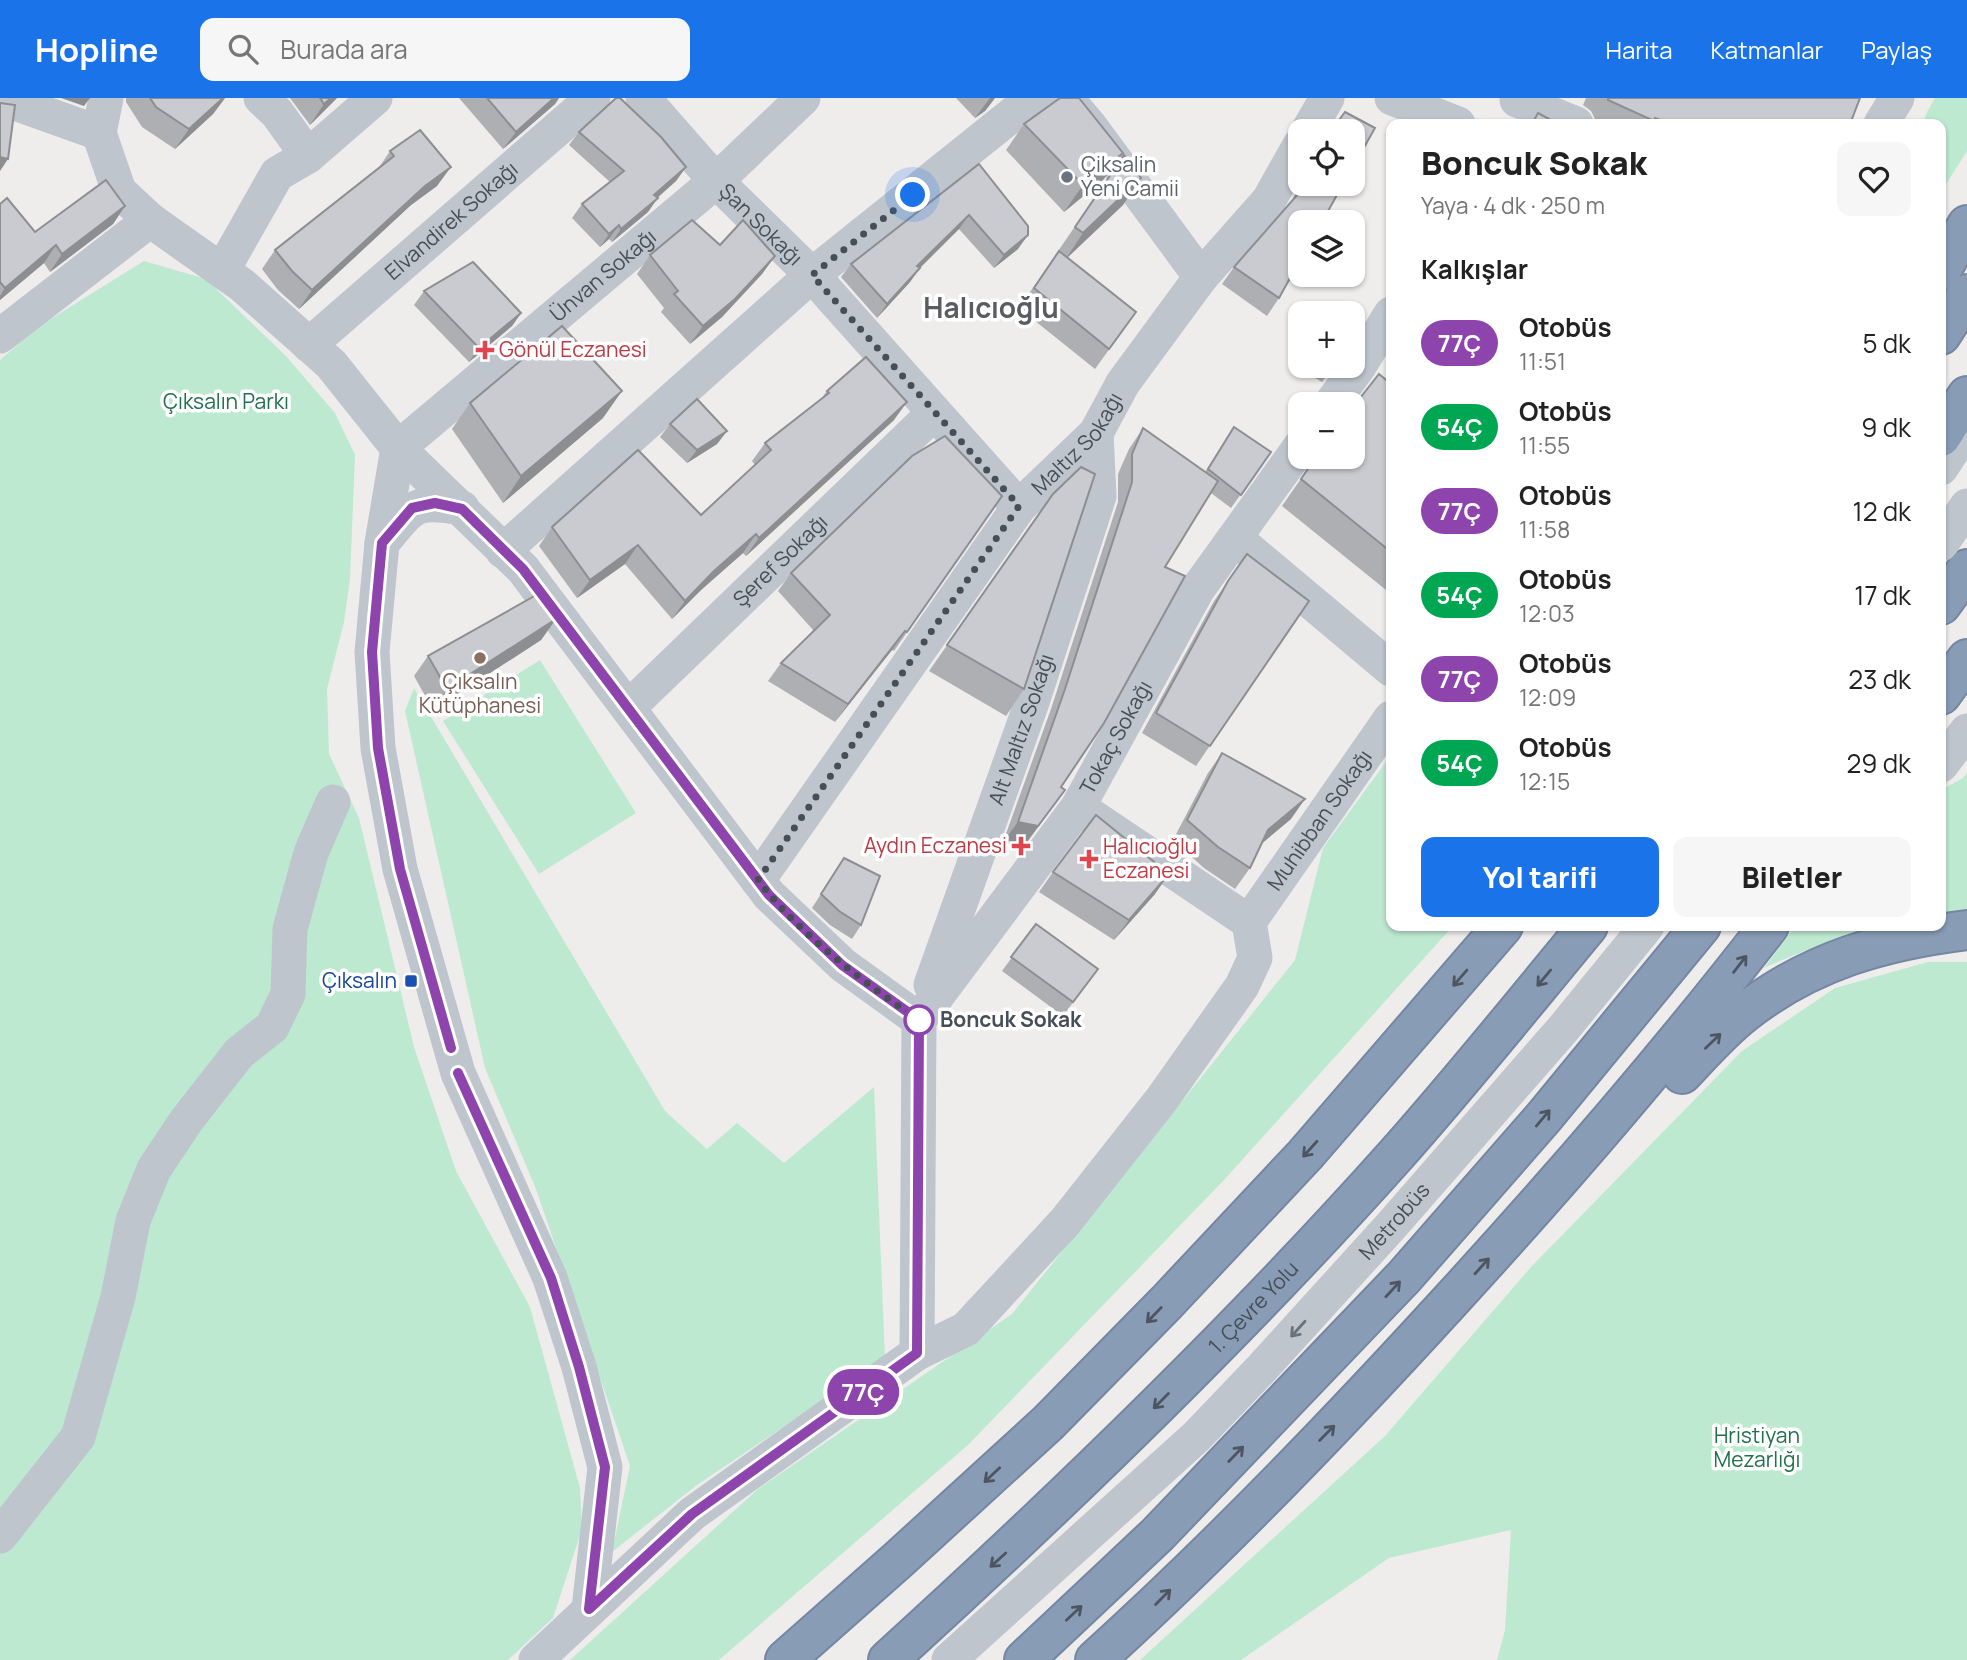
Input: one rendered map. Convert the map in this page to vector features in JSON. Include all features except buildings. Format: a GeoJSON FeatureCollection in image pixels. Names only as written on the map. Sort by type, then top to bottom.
{"type":"FeatureCollection","features":[{"type":"Feature","properties":{"kind":"highway"},"geometry":{"type":"LineString","coordinates":[[1946,262],[1967,225]]}},
{"type":"Feature","properties":{"kind":"highway"},"geometry":{"type":"LineString","coordinates":[[1946,327],[1967,294]]}},
{"type":"Feature","properties":{"kind":"highway"},"geometry":{"type":"LineString","coordinates":[[1946,429],[1967,396]]}},
{"type":"Feature","properties":{"kind":"highway"},"geometry":{"type":"LineString","coordinates":[[1946,599],[1967,569]]}},
{"type":"Feature","properties":{"kind":"highway"},"geometry":{"type":"LineString","coordinates":[[1946,688],[1967,659]]}},
{"type":"Feature","properties":{"kind":"highway"},"geometry":{"type":"LineString","coordinates":[[1538,1204],[1566,1184],[1622,1133],[1744,1013],[1795,978],[1842,957],[1873,947],[1967,930]]}},
{"type":"Feature","properties":{"kind":"highway"},"geometry":{"type":"LineString","coordinates":[[785,1660],[1048,1423],[1167,1302],[1305,1155],[1499,931]]}},
{"type":"Feature","properties":{"kind":"highway","name":"1. Çevre Yolu"},"geometry":{"type":"LineString","coordinates":[[888,1660],[1032,1529],[1284,1275],[1394,1156],[1584,931]]}},
{"type":"Feature","properties":{"kind":"highway"},"geometry":{"type":"LineString","coordinates":[[1024,1660],[1157,1535],[1404,1277],[1544,1117],[1698,931]]}},
{"type":"Feature","properties":{"kind":"highway"},"geometry":{"type":"LineString","coordinates":[[1095,1660],[1146,1614],[1366,1394],[1538,1204],[1697,1020],[1765,931]]}},
{"type":"Feature","properties":{"kind":"street"},"geometry":{"type":"LineString","coordinates":[[106,98],[99,133],[119,191],[150,220],[222,271],[331,364],[398,448],[523,569],[769,895],[842,965],[919,1020]]}},
{"type":"Feature","properties":{"kind":"street"},"geometry":{"type":"LineString","coordinates":[[261,98],[277,113],[308,156]]}},
{"type":"Feature","properties":{"kind":"street"},"geometry":{"type":"LineString","coordinates":[[222,271],[277,174],[308,156],[375,98]]}},
{"type":"Feature","properties":{"kind":"street","name":"Elvandirek Sokağı"},"geometry":{"type":"LineString","coordinates":[[309,345],[593,98]]}},
{"type":"Feature","properties":{"kind":"street","name":"Şan Sokağı"},"geometry":{"type":"LineString","coordinates":[[643,98],[716,181],[812,275],[1019,506]]}},
{"type":"Feature","properties":{"kind":"street","name":"Ünvan Sokağı"},"geometry":{"type":"LineString","coordinates":[[398,448],[716,181],[803,98]]}},
{"type":"Feature","properties":{"kind":"street"},"geometry":{"type":"LineString","coordinates":[[503,551],[812,275],[1033,98]]}},
{"type":"Feature","properties":{"kind":"street"},"geometry":{"type":"LineString","coordinates":[[1066,98],[1089,125],[1201,277]]}},
{"type":"Feature","properties":{"kind":"street"},"geometry":{"type":"LineString","coordinates":[[1315,119],[1327,98]]}},
{"type":"Feature","properties":{"kind":"street"},"geometry":{"type":"LineString","coordinates":[[1392,98],[1445,119]]}},
{"type":"Feature","properties":{"kind":"street"},"geometry":{"type":"LineString","coordinates":[[1884,119],[1897,98]]}},
{"type":"Feature","properties":{"kind":"street"},"geometry":{"type":"LineString","coordinates":[[0,101],[4,99],[99,133]]}},
{"type":"Feature","properties":{"kind":"street"},"geometry":{"type":"LineString","coordinates":[[1512,107],[1557,119]]}},
{"type":"Feature","properties":{"kind":"street","name":"Maltız Sokağı"},"geometry":{"type":"LineString","coordinates":[[758,880],[1019,506],[1096,433],[1123,383],[1201,277],[1269,200],[1288,166]]}},
{"type":"Feature","properties":{"kind":"street"},"geometry":{"type":"LineString","coordinates":[[1,335],[150,220]]}},
{"type":"Feature","properties":{"kind":"street"},"geometry":{"type":"LineString","coordinates":[[1346,392],[1370,373],[1386,328]]}},
{"type":"Feature","properties":{"kind":"street","name":"Şeref Sokağı"},"geometry":{"type":"LineString","coordinates":[[628,708],[934,413]]}},
{"type":"Feature","properties":{"kind":"street"},"geometry":{"type":"LineString","coordinates":[[1946,460],[1967,428]]}},
{"type":"Feature","properties":{"kind":"street","name":"Alt Maltız Sokağı"},"geometry":{"type":"LineString","coordinates":[[917,1353],[919,1020],[1028,715],[1099,496],[1096,433]]}},
{"type":"Feature","properties":{"kind":"street"},"geometry":{"type":"LineString","coordinates":[[398,448],[382,543],[372,652],[378,748],[400,869],[458,1073],[551,1278],[579,1367],[605,1467],[589,1609]]}},
{"type":"Feature","properties":{"kind":"street","name":"Tokaç Sokağı"},"geometry":{"type":"LineString","coordinates":[[919,1020],[1078,807],[1197,590],[1288,464]]}},
{"type":"Feature","properties":{"kind":"street"},"geometry":{"type":"LineString","coordinates":[[382,543],[412,508],[435,503],[462,509]]}},
{"type":"Feature","properties":{"kind":"street"},"geometry":{"type":"LineString","coordinates":[[1946,537],[1967,506]]}},
{"type":"Feature","properties":{"kind":"street"},"geometry":{"type":"LineString","coordinates":[[1235,538],[1386,665]]}},
{"type":"Feature","properties":{"kind":"street","name":"Muhibban Sokağı"},"geometry":{"type":"LineString","coordinates":[[1249,922],[1386,725]]}},
{"type":"Feature","properties":{"kind":"street"},"geometry":{"type":"LineString","coordinates":[[1946,758],[1967,731]]}},
{"type":"Feature","properties":{"kind":"street"},"geometry":{"type":"LineString","coordinates":[[2,1530],[78,1437],[118,1297],[133,1221],[154,1169],[186,1121],[239,1053],[272,1027],[288,994],[290,929],[311,852],[333,802]]}},
{"type":"Feature","properties":{"kind":"street"},"geometry":{"type":"LineString","coordinates":[[536,1660],[692,1514],[917,1353],[966,1329],[1065,1223],[1162,1099],[1242,986],[1255,958],[1249,922],[1078,807]]}},
{"type":"Feature","properties":{"kind":"street","name":"Metrobüs"},"geometry":{"type":"LineString","coordinates":[[1125,1501],[1147,1458],[1387,1201],[1618,931]]}},
{"type":"Feature","properties":{"kind":"street","name":"Metrobüs"},"geometry":{"type":"LineString","coordinates":[[949,1660],[1196,1437],[1334,1290],[1563,1029],[1643,931]]}},
{"type":"Feature","properties":{"kind":"street"},"geometry":{"type":"LineString","coordinates":[[596,1541],[613,1560],[640,1562]]}},
{"type":"Feature","properties":{"kind":"green space"},"geometry":{"type":"Polygon","coordinates":[[[1935,98],[1967,98],[1967,151],[1946,184],[1946,119],[1924,119],[1935,98]]]}},
{"type":"Feature","properties":{"kind":"green space","name":"Çıksalın Parkı"},"geometry":{"type":"Polygon","coordinates":[[[144,261],[206,279],[286,356],[335,413],[355,455],[350,579],[344,622],[327,689],[329,754],[359,818],[414,1047],[456,1171],[530,1307],[580,1488],[582,1529],[553,1618],[508,1660],[0,1660],[0,360],[41,325],[144,261]]]}},
{"type":"Feature","properties":{"kind":"green space"},"geometry":{"type":"Polygon","coordinates":[[[540,660],[636,813],[539,874],[443,721],[540,660]]]}},
{"type":"Feature","properties":{"kind":"green space"},"geometry":{"type":"Polygon","coordinates":[[[414,688],[665,1111],[707,1149],[737,1123],[784,1163],[874,1087],[885,1359],[697,1485],[612,1552],[630,1466],[536,1189],[485,1068],[405,711],[414,688]]]}},
{"type":"Feature","properties":{"kind":"green space"},"geometry":{"type":"Polygon","coordinates":[[[1386,762],[1386,931],[1448,931],[1224,1180],[968,1445],[719,1660],[570,1660],[758,1489],[1012,1314],[1295,960],[1323,848],[1386,762]]]}},
{"type":"Feature","properties":{"kind":"green space"},"geometry":{"type":"Polygon","coordinates":[[[1967,773],[1967,912],[1946,914],[1946,787],[1967,773]]]}},
{"type":"Feature","properties":{"kind":"green space"},"geometry":{"type":"Polygon","coordinates":[[[1791,931],[1866,931],[1824,944],[1764,968],[1791,931]]]}},
{"type":"Feature","properties":{"kind":"green space","name":"Hristiyan Mezarlığı"},"geometry":{"type":"Polygon","coordinates":[[[1928,962],[1967,962],[1967,1660],[1497,1660],[1505,1630],[1511,1530],[1389,1558],[1241,1660],[1140,1660],[1385,1436],[1531,1267],[1742,1051],[1835,988],[1928,962]]]}},
{"type":"Feature","properties":{"kind":"bus line","name":"77Ç"},"geometry":{"type":"LineString","coordinates":[[451,1048],[400,869],[378,748],[372,652],[382,543],[412,508],[435,503],[462,509],[523,569],[769,895],[842,965],[919,1020],[917,1353],[692,1514],[589,1609],[605,1467],[579,1367],[551,1278],[458,1073]]}},
{"type":"Feature","properties":{"kind":"place","name":"Çiksalin Yeni Camii"},"geometry":{"type":"Point","coordinates":[1067,177]}},
{"type":"Feature","properties":{"kind":"place","name":"Gönül Eczanesi"},"geometry":{"type":"Point","coordinates":[485,350]}},
{"type":"Feature","properties":{"kind":"place","name":"Çıksalın Kütüphanesi"},"geometry":{"type":"Point","coordinates":[480,658]}},
{"type":"Feature","properties":{"kind":"place","name":"Aydın Eczanesi"},"geometry":{"type":"Point","coordinates":[1021,846]}},
{"type":"Feature","properties":{"kind":"place","name":"Halıcıoğlu Eczanesi"},"geometry":{"type":"Point","coordinates":[1089,859]}},
{"type":"Feature","properties":{"kind":"place","name":"Çıksalın"},"geometry":{"type":"Point","coordinates":[411,981]}},
{"type":"Feature","properties":{"kind":"place","name":"Boncuk Sokak"},"geometry":{"type":"Point","coordinates":[919,1020]}},
{"type":"Feature","properties":{"kind":"district","name":"Halıcıoğlu"},"geometry":{"type":"Point","coordinates":[991,308]}},
{"type":"Feature","properties":{"kind":"route"},"geometry":{"type":"LineString","coordinates":[[913,195],[812,275],[1019,506],[758,880],[769,895],[842,965],[919,1020]]}}]}
